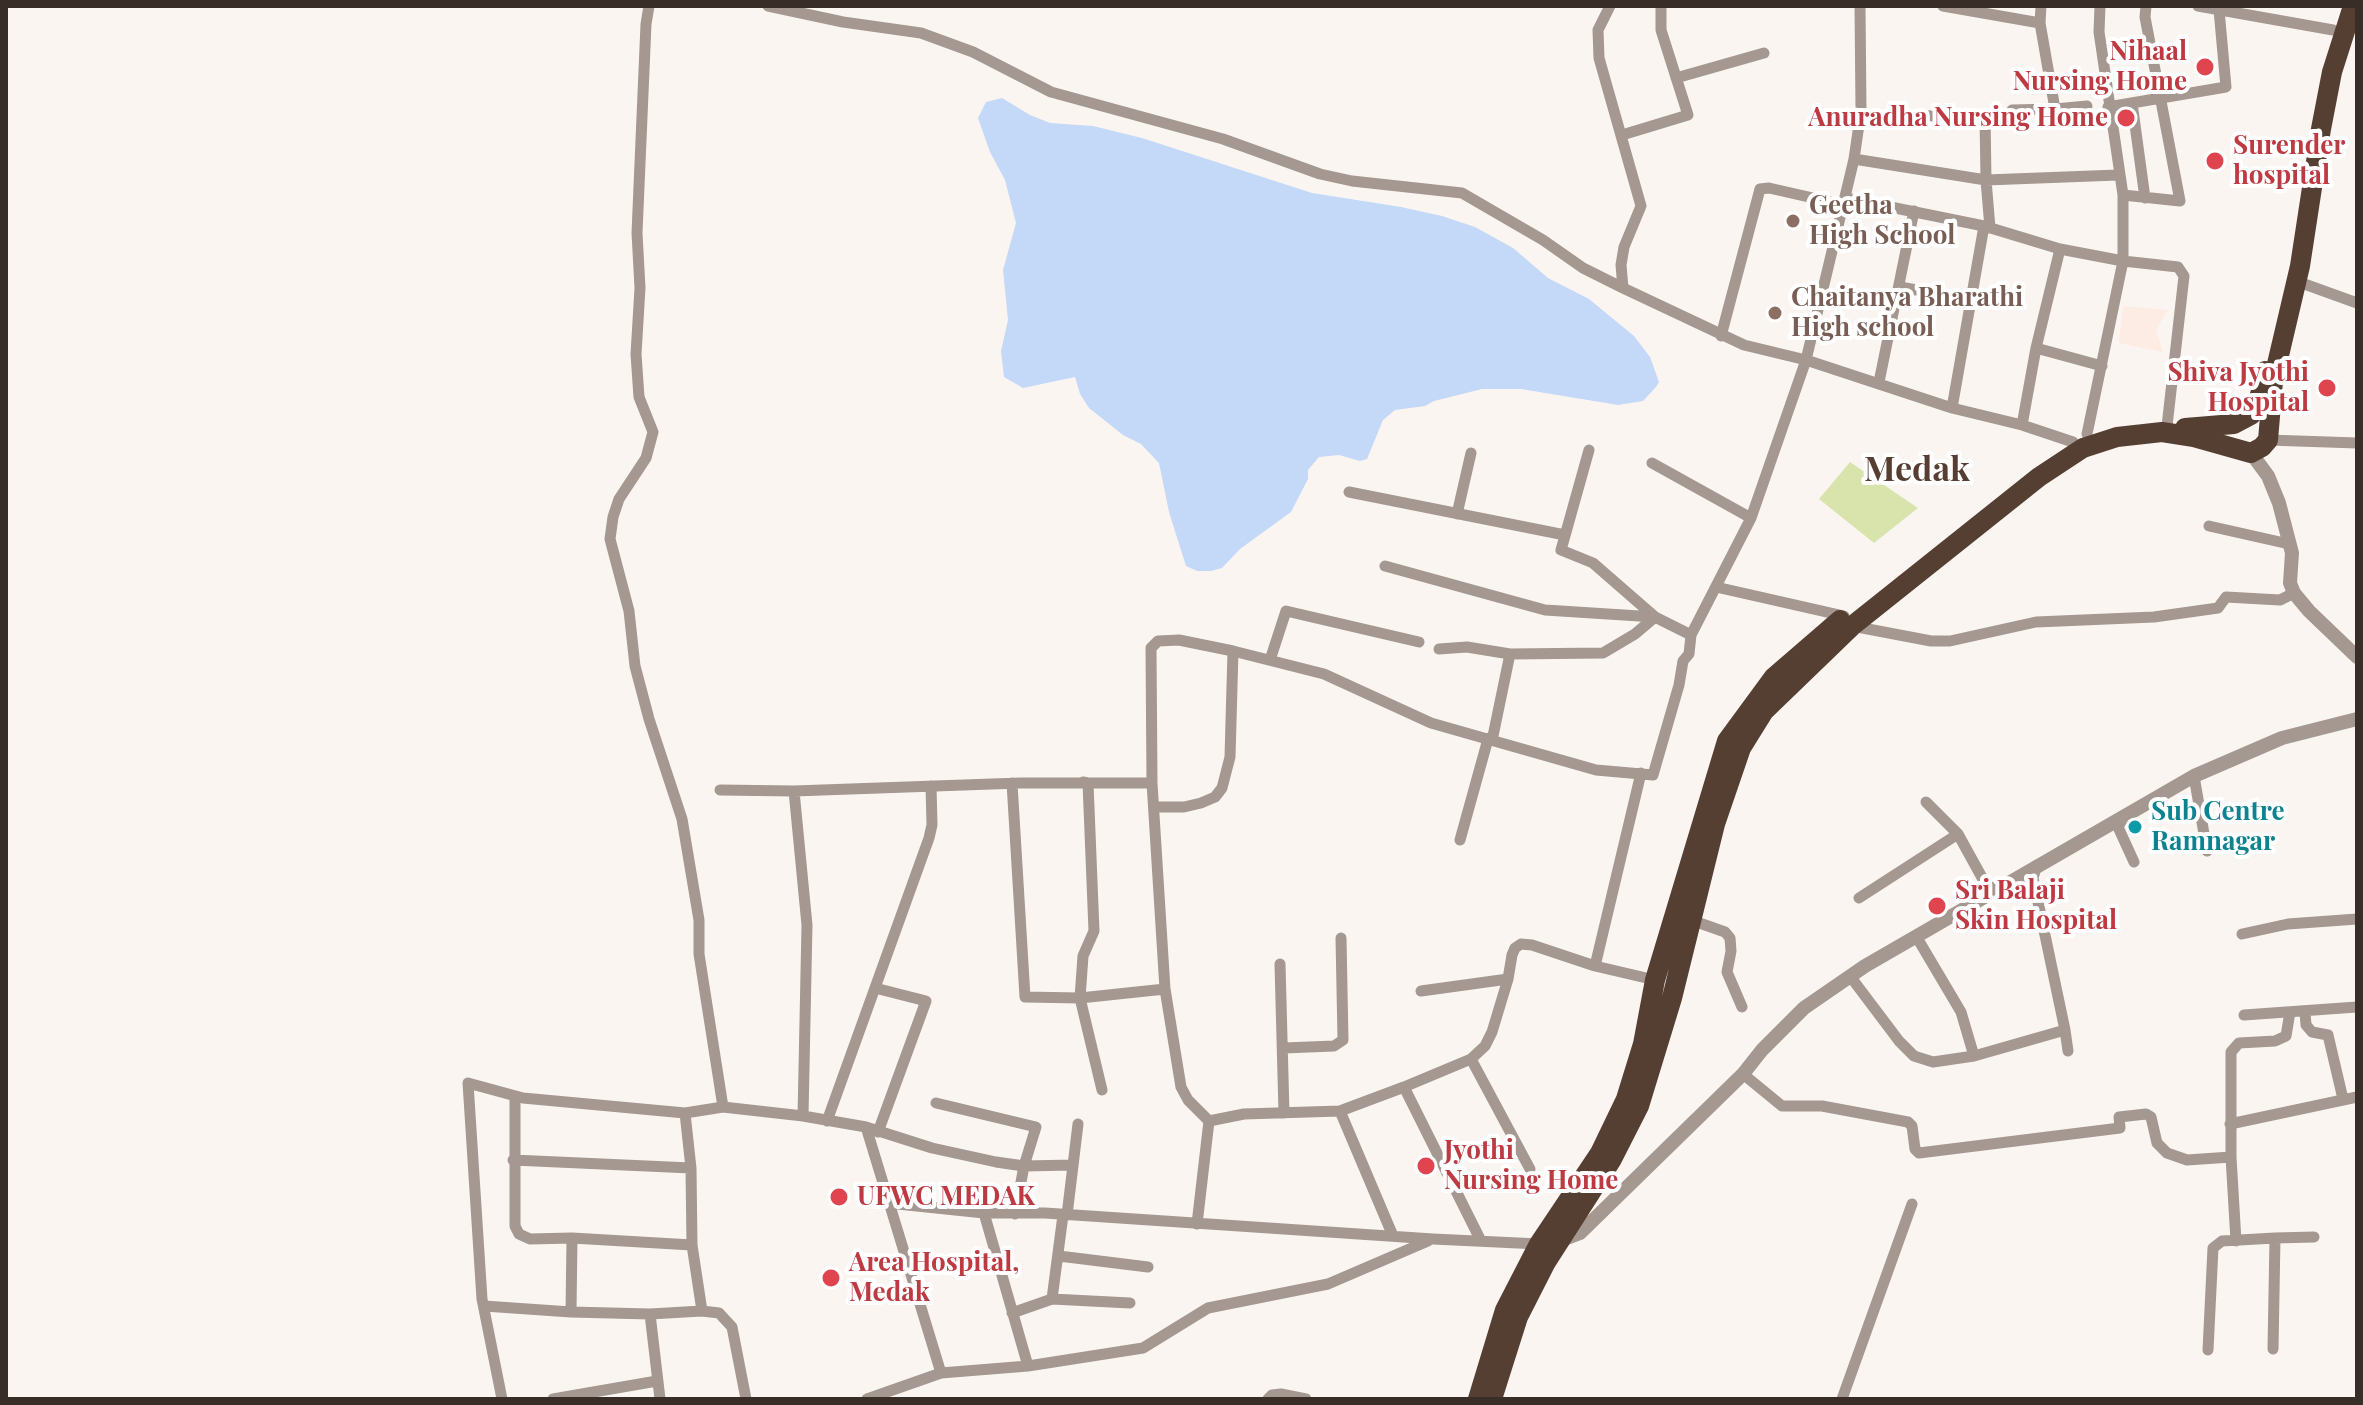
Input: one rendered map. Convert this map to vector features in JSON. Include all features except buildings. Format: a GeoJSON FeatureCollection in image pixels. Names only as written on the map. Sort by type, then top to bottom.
{"type":"FeatureCollection","features":[{"type":"Feature","properties":{"kind":"highway"},"geometry":{"type":"LineString","coordinates":[[1478,1399],[1505,1310],[1539,1244],[1600,1153],[1626,1099],[1643,1044],[1655,980],[1727,741],[1774,677],[2039,477],[2097,441],[2162,432],[2194,437],[2251,453],[2268,440],[2273,381],[2296,281],[2332,72],[2346,16]]}},
{"type":"Feature","properties":{"kind":"highway"},"geometry":{"type":"LineString","coordinates":[[1492,1399],[1518,1317],[1546,1262],[1612,1159],[1639,1106],[1668,1011],[1715,824],[1750,730],[1848,621],[2051,455],[2080,438],[2126,427],[2193,429],[2234,424],[2251,415],[2260,395],[2289,262],[2321,68],[2346,16]]}},
{"type":"Feature","properties":{"kind":"street"},"geometry":{"type":"LineString","coordinates":[[649,6],[637,233],[640,288],[636,354],[639,397],[653,432],[646,458],[619,499],[610,539],[629,611],[630,641],[639,679],[682,819],[699,920],[699,954],[723,1107]]}},
{"type":"Feature","properties":{"kind":"street"},"geometry":{"type":"LineString","coordinates":[[768,6],[843,22],[921,33],[973,52],[1051,92],[1223,139],[1320,174],[1352,181],[1462,193],[1543,240],[1583,268],[1721,336],[1879,382],[1952,408],[2080,438],[2102,366],[2123,261],[2123,195],[2108,107],[2099,32],[2100,6]]}},
{"type":"Feature","properties":{"kind":"street"},"geometry":{"type":"LineString","coordinates":[[1610,6],[1598,30],[1599,58],[1641,206],[1624,247],[1621,265],[1623,288]]}},
{"type":"Feature","properties":{"kind":"street"},"geometry":{"type":"LineString","coordinates":[[1622,135],[1688,115],[1661,30],[1661,6]]}},
{"type":"Feature","properties":{"kind":"street"},"geometry":{"type":"LineString","coordinates":[[1209,1121],[1188,1100],[1181,1087],[1165,989],[1152,783],[1151,648],[1158,641],[1179,640],[1270,660],[1324,674],[1424,720],[1596,770],[1653,775],[1683,661],[1688,657],[1691,635],[1751,518],[1806,360],[1854,159],[1861,111],[1860,6]]}},
{"type":"Feature","properties":{"kind":"street"},"geometry":{"type":"LineString","coordinates":[[1943,6],[2040,23]]}},
{"type":"Feature","properties":{"kind":"street"},"geometry":{"type":"LineString","coordinates":[[2041,6],[2040,23],[2055,109]]}},
{"type":"Feature","properties":{"kind":"street"},"geometry":{"type":"LineString","coordinates":[[2123,195],[2180,201],[2145,17],[2146,6]]}},
{"type":"Feature","properties":{"kind":"street"},"geometry":{"type":"LineString","coordinates":[[2198,6],[2219,10],[2346,16]]}},
{"type":"Feature","properties":{"kind":"street"},"geometry":{"type":"LineString","coordinates":[[2108,107],[2226,87],[2219,10]]}},
{"type":"Feature","properties":{"kind":"street"},"geometry":{"type":"LineString","coordinates":[[1676,78],[1764,53]]}},
{"type":"Feature","properties":{"kind":"street"},"geometry":{"type":"LineString","coordinates":[[2132,103],[2145,198]]}},
{"type":"Feature","properties":{"kind":"street"},"geometry":{"type":"LineString","coordinates":[[2012,110],[2087,106]]}},
{"type":"Feature","properties":{"kind":"street"},"geometry":{"type":"LineString","coordinates":[[1920,116],[1985,115],[1987,227],[1952,408]]}},
{"type":"Feature","properties":{"kind":"street"},"geometry":{"type":"LineString","coordinates":[[1854,159],[1986,180],[2118,175]]}},
{"type":"Feature","properties":{"kind":"street"},"geometry":{"type":"LineString","coordinates":[[1721,336],[1760,189],[1914,211],[1987,227],[2060,249],[2178,267],[2184,276],[2167,426]]}},
{"type":"Feature","properties":{"kind":"street"},"geometry":{"type":"LineString","coordinates":[[1879,382],[1914,211]]}},
{"type":"Feature","properties":{"kind":"street"},"geometry":{"type":"LineString","coordinates":[[2022,425],[2036,348],[2060,249]]}},
{"type":"Feature","properties":{"kind":"street"},"geometry":{"type":"LineString","coordinates":[[2296,281],[2357,303]]}},
{"type":"Feature","properties":{"kind":"street"},"geometry":{"type":"LineString","coordinates":[[1900,287],[1971,300]]}},
{"type":"Feature","properties":{"kind":"street"},"geometry":{"type":"LineString","coordinates":[[2036,348],[2102,366]]}},
{"type":"Feature","properties":{"kind":"street"},"geometry":{"type":"LineString","coordinates":[[2268,440],[2357,443]]}},
{"type":"Feature","properties":{"kind":"street"},"geometry":{"type":"LineString","coordinates":[[1589,450],[1561,550],[1593,563],[1655,617],[1691,635]]}},
{"type":"Feature","properties":{"kind":"street"},"geometry":{"type":"LineString","coordinates":[[1457,514],[1471,453]]}},
{"type":"Feature","properties":{"kind":"street"},"geometry":{"type":"LineString","coordinates":[[2251,453],[2268,476],[2279,503],[2292,553],[2290,583],[2294,593],[2357,657]]}},
{"type":"Feature","properties":{"kind":"street"},"geometry":{"type":"LineString","coordinates":[[1652,463],[1751,518]]}},
{"type":"Feature","properties":{"kind":"street"},"geometry":{"type":"LineString","coordinates":[[1349,492],[1565,535]]}},
{"type":"Feature","properties":{"kind":"street"},"geometry":{"type":"LineString","coordinates":[[2209,526],[2289,544]]}},
{"type":"Feature","properties":{"kind":"street"},"geometry":{"type":"LineString","coordinates":[[1385,566],[1545,610],[1655,617]]}},
{"type":"Feature","properties":{"kind":"street"},"geometry":{"type":"LineString","coordinates":[[1716,587],[1922,640],[1950,641],[2036,622],[2154,617],[2218,608],[2226,597],[2280,600],[2294,593]]}},
{"type":"Feature","properties":{"kind":"street"},"geometry":{"type":"LineString","coordinates":[[1270,660],[1286,611],[1419,642]]}},
{"type":"Feature","properties":{"kind":"street"},"geometry":{"type":"LineString","coordinates":[[1439,649],[1467,647],[1510,654],[1603,653],[1635,634],[1655,617]]}},
{"type":"Feature","properties":{"kind":"street"},"geometry":{"type":"LineString","coordinates":[[1154,807],[1184,807],[1201,803],[1215,797],[1222,788],[1230,757],[1233,651]]}},
{"type":"Feature","properties":{"kind":"street"},"geometry":{"type":"LineString","coordinates":[[1460,840],[1488,739],[1493,736],[1510,654]]}},
{"type":"Feature","properties":{"kind":"street"},"geometry":{"type":"LineString","coordinates":[[888,1203],[984,1213],[1065,1215],[1433,1239],[1539,1244],[1560,1241],[1580,1233],[1743,1074],[1804,1008],[1850,976],[2194,776],[2282,738],[2357,719]]}},
{"type":"Feature","properties":{"kind":"street"},"geometry":{"type":"LineString","coordinates":[[1595,966],[1641,773]]}},
{"type":"Feature","properties":{"kind":"street"},"geometry":{"type":"LineString","coordinates":[[2194,776],[2207,851]]}},
{"type":"Feature","properties":{"kind":"street"},"geometry":{"type":"LineString","coordinates":[[1083,782],[1088,783],[1094,931],[1083,956],[1080,998],[1102,1090]]}},
{"type":"Feature","properties":{"kind":"street"},"geometry":{"type":"LineString","coordinates":[[1012,783],[1025,997],[1080,998],[1165,989]]}},
{"type":"Feature","properties":{"kind":"street"},"geometry":{"type":"LineString","coordinates":[[720,790],[1152,783]]}},
{"type":"Feature","properties":{"kind":"street"},"geometry":{"type":"LineString","coordinates":[[827,1121],[929,838],[932,825],[931,786]]}},
{"type":"Feature","properties":{"kind":"street"},"geometry":{"type":"LineString","coordinates":[[794,791],[807,925],[803,1116]]}},
{"type":"Feature","properties":{"kind":"street"},"geometry":{"type":"LineString","coordinates":[[1926,802],[1958,834],[1985,883],[1995,890]]}},
{"type":"Feature","properties":{"kind":"street"},"geometry":{"type":"LineString","coordinates":[[2124,816],[2118,827],[2134,862]]}},
{"type":"Feature","properties":{"kind":"street"},"geometry":{"type":"LineString","coordinates":[[1859,898],[1958,834]]}},
{"type":"Feature","properties":{"kind":"street"},"geometry":{"type":"LineString","coordinates":[[2037,865],[2033,878],[2068,1051]]}},
{"type":"Feature","properties":{"kind":"street"},"geometry":{"type":"LineString","coordinates":[[2242,934],[2288,924],[2357,919]]}},
{"type":"Feature","properties":{"kind":"street"},"geometry":{"type":"LineString","coordinates":[[1691,920],[1725,932],[1730,938],[1727,972],[1742,1007]]}},
{"type":"Feature","properties":{"kind":"street"},"geometry":{"type":"LineString","coordinates":[[1916,936],[1961,1012],[1974,1056]]}},
{"type":"Feature","properties":{"kind":"street"},"geometry":{"type":"LineString","coordinates":[[1284,1048],[1334,1046],[1343,1040],[1341,938]]}},
{"type":"Feature","properties":{"kind":"street"},"geometry":{"type":"LineString","coordinates":[[1209,1121],[1244,1114],[1340,1111],[1471,1059],[1485,1046],[1492,1032],[1512,955],[1521,944],[1655,980]]}},
{"type":"Feature","properties":{"kind":"street"},"geometry":{"type":"LineString","coordinates":[[1280,964],[1284,1113]]}},
{"type":"Feature","properties":{"kind":"street"},"geometry":{"type":"LineString","coordinates":[[1850,976],[1899,1041],[1914,1056],[1933,1062],[1974,1056],[2065,1030]]}},
{"type":"Feature","properties":{"kind":"street"},"geometry":{"type":"LineString","coordinates":[[1421,991],[1508,979]]}},
{"type":"Feature","properties":{"kind":"street"},"geometry":{"type":"LineString","coordinates":[[875,988],[926,1001],[878,1132]]}},
{"type":"Feature","properties":{"kind":"street"},"geometry":{"type":"LineString","coordinates":[[2244,1015],[2357,1007]]}},
{"type":"Feature","properties":{"kind":"street"},"geometry":{"type":"LineString","coordinates":[[2236,1241],[2230,1124],[2231,1052],[2239,1043],[2275,1041],[2286,1036],[2290,1012]]}},
{"type":"Feature","properties":{"kind":"street"},"geometry":{"type":"LineString","coordinates":[[2305,1012],[2306,1025],[2312,1032],[2328,1035],[2343,1099]]}},
{"type":"Feature","properties":{"kind":"street"},"geometry":{"type":"LineString","coordinates":[[1471,1059],[1530,1169]]}},
{"type":"Feature","properties":{"kind":"street"},"geometry":{"type":"LineString","coordinates":[[1743,1074],[1782,1106],[1822,1106],[1908,1122],[1912,1126],[1915,1149],[1919,1153],[2120,1128],[2119,1117],[2146,1114],[2151,1117],[2157,1143],[2167,1153],[2187,1160],[2231,1157]]}},
{"type":"Feature","properties":{"kind":"street"},"geometry":{"type":"LineString","coordinates":[[502,1399],[484,1306],[468,1083],[515,1096],[685,1113],[723,1107],[803,1116],[866,1127],[932,1148],[1024,1166],[1073,1165]]}},
{"type":"Feature","properties":{"kind":"street"},"geometry":{"type":"LineString","coordinates":[[1404,1087],[1481,1241]]}},
{"type":"Feature","properties":{"kind":"street"},"geometry":{"type":"LineString","coordinates":[[515,1096],[513,1160],[515,1226],[519,1234],[530,1239],[572,1238],[692,1245]]}},
{"type":"Feature","properties":{"kind":"street"},"geometry":{"type":"LineString","coordinates":[[2230,1124],[2357,1097]]}},
{"type":"Feature","properties":{"kind":"street"},"geometry":{"type":"LineString","coordinates":[[936,1103],[1036,1127],[1024,1166],[1015,1214]]}},
{"type":"Feature","properties":{"kind":"street"},"geometry":{"type":"LineString","coordinates":[[1340,1111],[1393,1236]]}},
{"type":"Feature","properties":{"kind":"street"},"geometry":{"type":"LineString","coordinates":[[685,1113],[691,1168],[692,1245],[702,1311]]}},
{"type":"Feature","properties":{"kind":"street"},"geometry":{"type":"LineString","coordinates":[[1197,1224],[1209,1121]]}},
{"type":"Feature","properties":{"kind":"street"},"geometry":{"type":"LineString","coordinates":[[1052,1299],[1078,1124]]}},
{"type":"Feature","properties":{"kind":"street"},"geometry":{"type":"LineString","coordinates":[[866,1127],[941,1373]]}},
{"type":"Feature","properties":{"kind":"street"},"geometry":{"type":"LineString","coordinates":[[513,1160],[691,1168]]}},
{"type":"Feature","properties":{"kind":"street"},"geometry":{"type":"LineString","coordinates":[[1842,1399],[1912,1204]]}},
{"type":"Feature","properties":{"kind":"street"},"geometry":{"type":"LineString","coordinates":[[984,1213],[1028,1366]]}},
{"type":"Feature","properties":{"kind":"street"},"geometry":{"type":"LineString","coordinates":[[2208,1350],[2213,1248],[2222,1241],[2314,1237]]}},
{"type":"Feature","properties":{"kind":"street"},"geometry":{"type":"LineString","coordinates":[[571,1312],[572,1238]]}},
{"type":"Feature","properties":{"kind":"street"},"geometry":{"type":"LineString","coordinates":[[2273,1349],[2275,1238]]}},
{"type":"Feature","properties":{"kind":"street"},"geometry":{"type":"LineString","coordinates":[[867,1399],[941,1373],[1028,1366],[1143,1348],[1208,1308],[1328,1284],[1433,1239]]}},
{"type":"Feature","properties":{"kind":"street"},"geometry":{"type":"LineString","coordinates":[[1059,1256],[1148,1267]]}},
{"type":"Feature","properties":{"kind":"street"},"geometry":{"type":"LineString","coordinates":[[1012,1313],[1052,1299],[1130,1303]]}},
{"type":"Feature","properties":{"kind":"street"},"geometry":{"type":"LineString","coordinates":[[484,1306],[571,1312],[719,1313],[732,1327],[746,1399]]}},
{"type":"Feature","properties":{"kind":"street"},"geometry":{"type":"LineString","coordinates":[[650,1314],[660,1399]]}},
{"type":"Feature","properties":{"kind":"street"},"geometry":{"type":"LineString","coordinates":[[553,1399],[657,1381]]}},
{"type":"Feature","properties":{"kind":"street"},"geometry":{"type":"LineString","coordinates":[[1268,1399],[1281,1394],[1306,1399]]}},
{"type":"Feature","properties":{"kind":"shaded area"},"geometry":{"type":"Polygon","coordinates":[[[2123,306],[2168,310],[2156,330],[2163,352],[2119,343],[2123,306]]]}},
{"type":"Feature","properties":{"kind":"green space"},"geometry":{"type":"Polygon","coordinates":[[[1850,462],[1918,508],[1874,543],[1819,499],[1850,462]]]}},
{"type":"Feature","properties":{"kind":"water"},"geometry":{"type":"Polygon","coordinates":[[[1002,98],[1050,123],[1093,126],[1142,138],[1312,193],[1401,207],[1475,227],[1513,248],[1548,278],[1589,299],[1634,336],[1650,357],[1659,382],[1643,401],[1618,405],[1521,389],[1482,389],[1425,406],[1395,410],[1383,420],[1367,459],[1360,461],[1339,455],[1319,457],[1308,470],[1308,479],[1291,512],[1240,549],[1222,568],[1197,571],[1186,566],[1169,512],[1159,463],[1141,444],[1123,435],[1089,408],[1080,394],[1075,377],[1023,388],[1004,377],[1001,351],[1008,320],[1003,270],[1016,223],[1005,180],[990,152],[978,118],[986,102],[1002,98]]]}},
{"type":"Feature","properties":{"kind":"place","name":"Nihaal Nursing Home"},"geometry":{"type":"Point","coordinates":[2205,67]}},
{"type":"Feature","properties":{"kind":"place","name":"Anuradha Nursing Home"},"geometry":{"type":"Point","coordinates":[2126,118]}},
{"type":"Feature","properties":{"kind":"place","name":"Surender hospital"},"geometry":{"type":"Point","coordinates":[2215,161]}},
{"type":"Feature","properties":{"kind":"place","name":"Geetha High School"},"geometry":{"type":"Point","coordinates":[1793,221]}},
{"type":"Feature","properties":{"kind":"place","name":"Chaitanya Bharathi High school"},"geometry":{"type":"Point","coordinates":[1775,313]}},
{"type":"Feature","properties":{"kind":"place","name":"Shiva Jyothi Hospital"},"geometry":{"type":"Point","coordinates":[2327,388]}},
{"type":"Feature","properties":{"kind":"place","name":"Sub Centre Ramnagar"},"geometry":{"type":"Point","coordinates":[2135,827]}},
{"type":"Feature","properties":{"kind":"place","name":"Sri Balaji Skin Hospital"},"geometry":{"type":"Point","coordinates":[1937,906]}},
{"type":"Feature","properties":{"kind":"place","name":"Jyothi Nursing Home"},"geometry":{"type":"Point","coordinates":[1426,1166]}},
{"type":"Feature","properties":{"kind":"place","name":"UFWC MEDAK"},"geometry":{"type":"Point","coordinates":[839,1197]}},
{"type":"Feature","properties":{"kind":"place","name":"Area Hospital, Medak"},"geometry":{"type":"Point","coordinates":[831,1278]}},
{"type":"Feature","properties":{"kind":"district","name":"Medak"},"geometry":{"type":"Point","coordinates":[1917,470]}}]}
